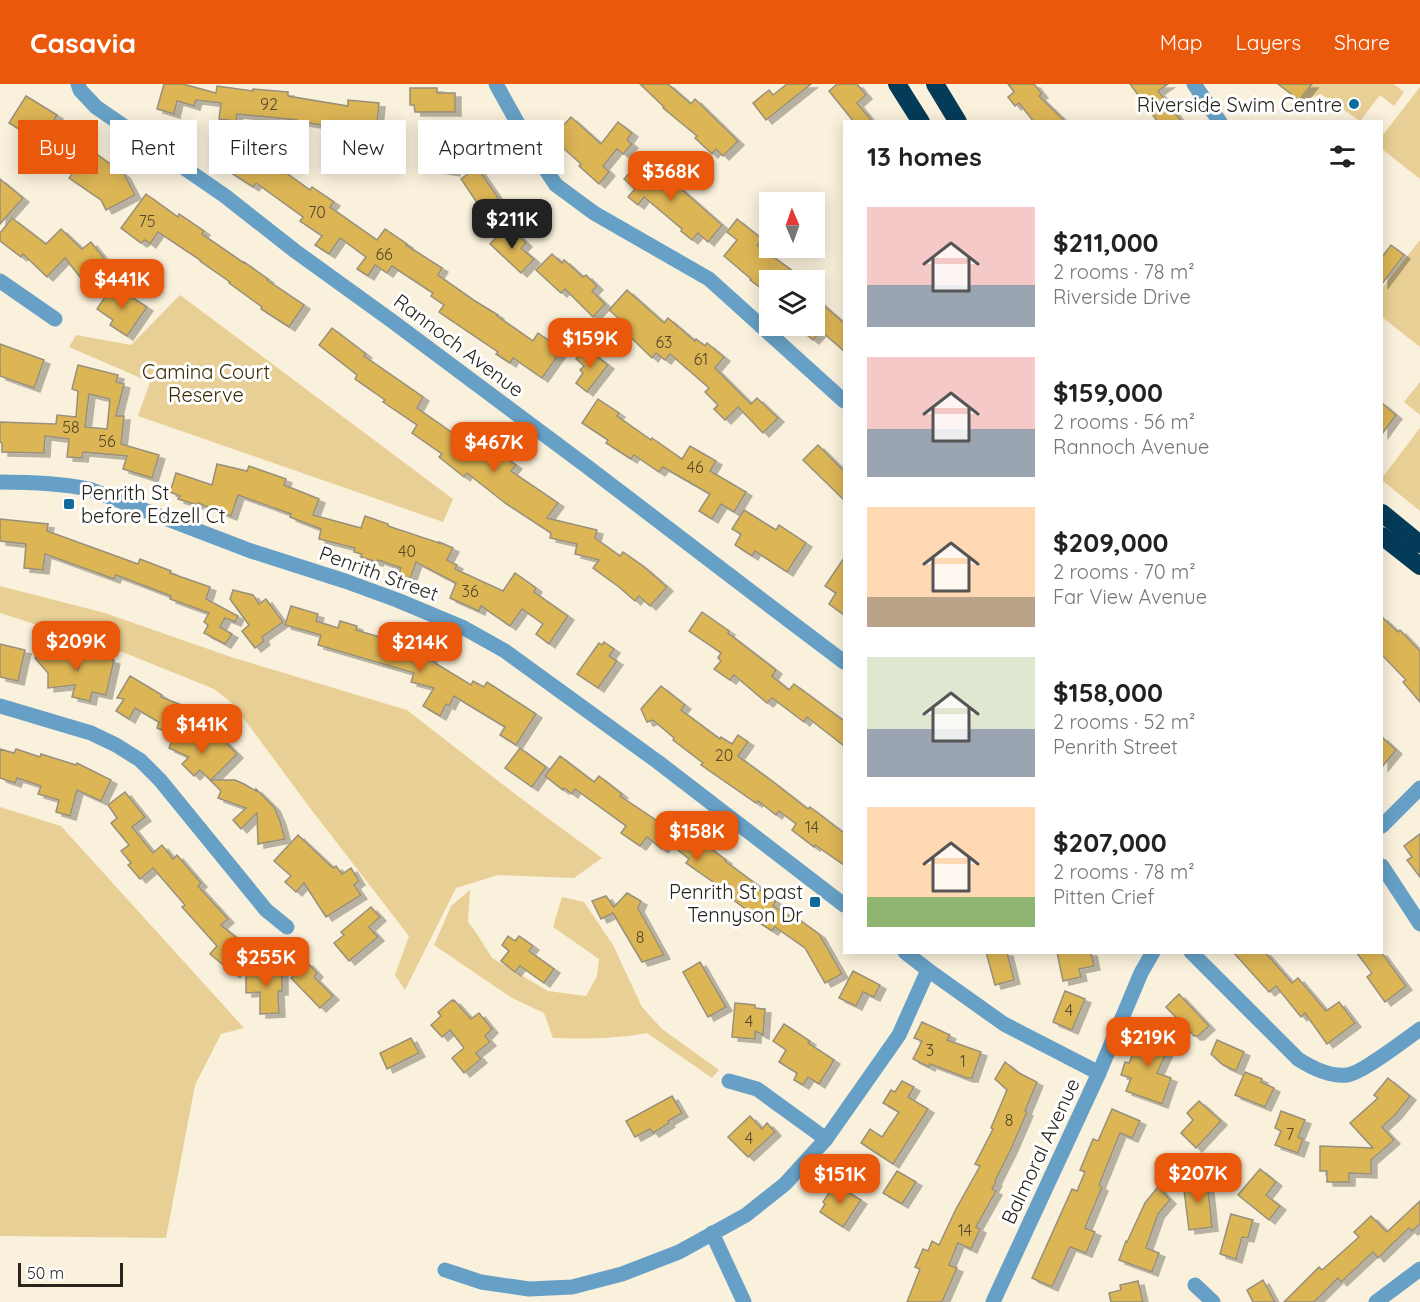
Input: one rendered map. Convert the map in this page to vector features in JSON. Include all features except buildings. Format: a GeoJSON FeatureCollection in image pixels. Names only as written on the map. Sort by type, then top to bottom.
{"type":"FeatureCollection","features":[{"type":"Feature","properties":{"kind":"highway"},"geometry":{"type":"LineString","coordinates":[[897,84],[920,120]]}},
{"type":"Feature","properties":{"kind":"highway"},"geometry":{"type":"LineString","coordinates":[[935,84],[957,120]]}},
{"type":"Feature","properties":{"kind":"highway"},"geometry":{"type":"LineString","coordinates":[[1383,514],[1420,544]]}},
{"type":"Feature","properties":{"kind":"highway"},"geometry":{"type":"LineString","coordinates":[[1383,537],[1420,566]]}},
{"type":"Feature","properties":{"kind":"street","name":"Rannoch Avenue"},"geometry":{"type":"LineString","coordinates":[[78,84],[80,90],[96,106],[225,196],[295,251],[598,474],[843,661]]}},
{"type":"Feature","properties":{"kind":"street"},"geometry":{"type":"LineString","coordinates":[[496,84],[532,149],[556,185],[594,213],[709,279],[843,400]]}},
{"type":"Feature","properties":{"kind":"street"},"geometry":{"type":"LineString","coordinates":[[1194,84],[1219,120]]}},
{"type":"Feature","properties":{"kind":"street"},"geometry":{"type":"LineString","coordinates":[[0,281],[55,319]]}},
{"type":"Feature","properties":{"kind":"street","name":"Penrith Street"},"geometry":{"type":"LineString","coordinates":[[0,482],[37,482],[89,489],[251,551],[397,600],[464,628],[514,657],[658,762],[843,904]]}},
{"type":"Feature","properties":{"kind":"street"},"geometry":{"type":"LineString","coordinates":[[0,706],[91,733],[140,760],[160,780],[266,910],[287,927]]}},
{"type":"Feature","properties":{"kind":"street"},"geometry":{"type":"LineString","coordinates":[[1383,825],[1420,788]]}},
{"type":"Feature","properties":{"kind":"street"},"geometry":{"type":"LineString","coordinates":[[1383,868],[1420,924]]}},
{"type":"Feature","properties":{"kind":"street"},"geometry":{"type":"LineString","coordinates":[[908,954],[1004,1024],[1099,1073]]}},
{"type":"Feature","properties":{"kind":"street","name":"Balmoral Avenue"},"geometry":{"type":"LineString","coordinates":[[993,1302],[1099,1073],[1141,973],[1152,954]]}},
{"type":"Feature","properties":{"kind":"street"},"geometry":{"type":"LineString","coordinates":[[1193,954],[1298,1059],[1311,1068],[1349,1075],[1363,1069],[1420,1029]]}},
{"type":"Feature","properties":{"kind":"street"},"geometry":{"type":"LineString","coordinates":[[445,1270],[482,1282],[529,1289],[572,1287],[632,1270],[679,1252],[746,1215],[785,1184],[826,1139],[899,1035],[928,970]]}},
{"type":"Feature","properties":{"kind":"street"},"geometry":{"type":"LineString","coordinates":[[729,1081],[757,1089],[826,1139]]}},
{"type":"Feature","properties":{"kind":"street"},"geometry":{"type":"LineString","coordinates":[[712,1233],[744,1302]]}},
{"type":"Feature","properties":{"kind":"street"},"geometry":{"type":"LineString","coordinates":[[1377,1302],[1420,1269]]}},
{"type":"Feature","properties":{"kind":"street"},"geometry":{"type":"LineString","coordinates":[[1195,1285],[1213,1302]]}},
{"type":"Feature","properties":{"kind":"green space","name":"Riverside Swim Centre"},"geometry":{"type":"Polygon","coordinates":[[[1278,84],[1394,84],[1404,92],[1394,106],[1380,95],[1361,120],[1321,94],[1300,102],[1278,84]]]}},
{"type":"Feature","properties":{"kind":"green space"},"geometry":{"type":"Polygon","coordinates":[[[1420,87],[1420,179],[1383,150],[1383,135],[1420,87]]]}},
{"type":"Feature","properties":{"kind":"green space"},"geometry":{"type":"Polygon","coordinates":[[[1420,240],[1420,347],[1383,318],[1383,287],[1420,240]]]}},
{"type":"Feature","properties":{"kind":"green space","name":"Camina Court Reserve"},"geometry":{"type":"Polygon","coordinates":[[[180,295],[453,499],[443,522],[138,416],[150,382],[69,347],[76,335],[131,345],[180,295]]]}},
{"type":"Feature","properties":{"kind":"green space"},"geometry":{"type":"Polygon","coordinates":[[[1420,382],[1420,415],[1404,402],[1420,382]]]}},
{"type":"Feature","properties":{"kind":"green space"},"geometry":{"type":"Polygon","coordinates":[[[1420,428],[1420,511],[1383,481],[1383,477],[1420,428]]]}},
{"type":"Feature","properties":{"kind":"green space"},"geometry":{"type":"Polygon","coordinates":[[[0,586],[105,613],[231,657],[407,710],[602,858],[574,878],[498,875],[456,888],[405,990],[395,975],[409,936],[233,704],[214,689],[125,653],[0,613],[0,586]]]}},
{"type":"Feature","properties":{"kind":"green space"},"geometry":{"type":"Polygon","coordinates":[[[0,807],[61,826],[244,1028],[221,1034],[195,1085],[166,1238],[0,1236],[0,807]]]}},
{"type":"Feature","properties":{"kind":"green space"},"geometry":{"type":"Polygon","coordinates":[[[470,890],[468,922],[492,958],[548,991],[586,996],[597,976],[599,959],[553,927],[562,897],[584,902],[613,945],[642,1007],[662,1029],[719,1070],[712,1078],[647,1033],[600,1038],[553,1038],[544,1013],[512,998],[434,945],[451,906],[470,890]]]}},
{"type":"Feature","properties":{"kind":"place","name":"Riverside Swim Centre"},"geometry":{"type":"Point","coordinates":[1354,104]}},
{"type":"Feature","properties":{"kind":"place","name":"Penrith St before Edzell Ct"},"geometry":{"type":"Point","coordinates":[69,504]}},
{"type":"Feature","properties":{"kind":"place","name":"Penrith St past Tennyson Dr"},"geometry":{"type":"Point","coordinates":[815,902]}}]}
